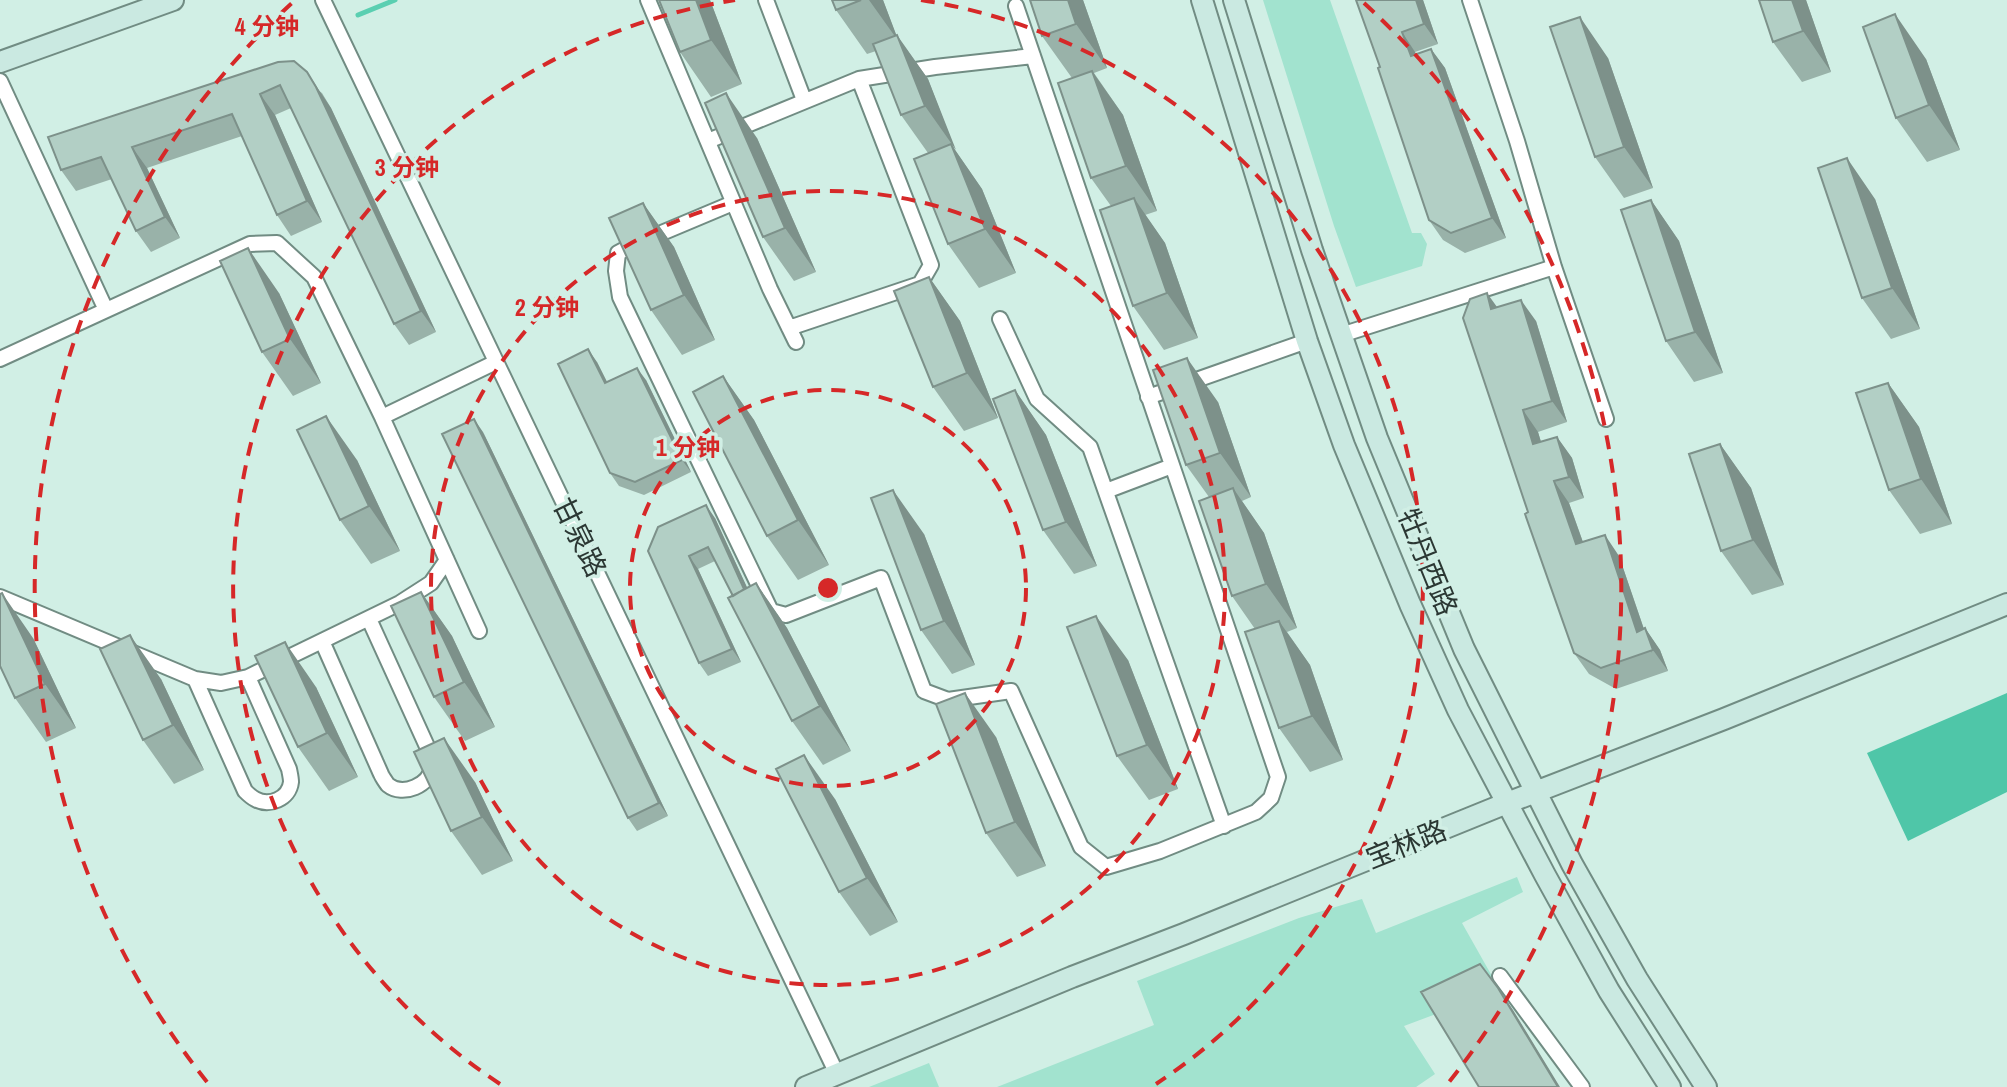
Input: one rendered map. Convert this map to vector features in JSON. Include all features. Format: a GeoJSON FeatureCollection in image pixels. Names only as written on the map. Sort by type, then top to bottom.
{"type":"FeatureCollection","features":[{"type":"Feature","properties":{"kind":"street"},"geometry":{"type":"LineString","coordinates":[[0,62],[173,0]]}},
{"type":"Feature","properties":{"kind":"street","name":"甘泉路"},"geometry":{"type":"LineString","coordinates":[[323,0],[837,1074]]}},
{"type":"Feature","properties":{"kind":"street"},"geometry":{"type":"LineString","coordinates":[[648,0],[792,335],[920,284],[931,265],[859,79]]}},
{"type":"Feature","properties":{"kind":"street"},"geometry":{"type":"LineString","coordinates":[[766,0],[804,100]]}},
{"type":"Feature","properties":{"kind":"street","name":"牡丹西路"},"geometry":{"type":"LineString","coordinates":[[1202,0],[1307,341],[1344,445],[1410,604],[1458,710],[1507,803],[1609,991],[1670,1087]]}},
{"type":"Feature","properties":{"kind":"street","name":"牡丹西路"},"geometry":{"type":"LineString","coordinates":[[1234,0],[1312,250],[1377,438],[1464,649],[1572,864],[1637,979],[1706,1087]]}},
{"type":"Feature","properties":{"kind":"street"},"geometry":{"type":"LineString","coordinates":[[1470,0],[1517,141],[1554,267],[1606,419]]}},
{"type":"Feature","properties":{"kind":"street"},"geometry":{"type":"LineString","coordinates":[[733,203],[618,253],[616,271],[620,297],[771,611],[786,615],[881,578],[924,691],[948,700],[1011,691],[1081,847],[1106,867],[1160,851],[1256,812],[1271,798],[1278,777],[1016,6]]}},
{"type":"Feature","properties":{"kind":"street"},"geometry":{"type":"LineString","coordinates":[[708,141],[859,79],[1033,56]]}},
{"type":"Feature","properties":{"kind":"street"},"geometry":{"type":"LineString","coordinates":[[0,81],[106,310]]}},
{"type":"Feature","properties":{"kind":"street"},"geometry":{"type":"LineString","coordinates":[[0,359],[250,244],[277,243],[314,277],[382,417],[479,631]]}},
{"type":"Feature","properties":{"kind":"street"},"geometry":{"type":"LineString","coordinates":[[1341,335],[1554,267]]}},
{"type":"Feature","properties":{"kind":"street"},"geometry":{"type":"LineString","coordinates":[[1000,319],[1037,399],[1090,447],[1224,826]]}},
{"type":"Feature","properties":{"kind":"street"},"geometry":{"type":"LineString","coordinates":[[1148,397],[1307,341]]}},
{"type":"Feature","properties":{"kind":"street"},"geometry":{"type":"LineString","coordinates":[[382,417],[496,362]]}},
{"type":"Feature","properties":{"kind":"street"},"geometry":{"type":"LineString","coordinates":[[1106,491],[1172,466]]}},
{"type":"Feature","properties":{"kind":"street"},"geometry":{"type":"LineString","coordinates":[[0,597],[195,679],[221,683],[248,677],[400,603],[431,583],[447,560]]}},
{"type":"Feature","properties":{"kind":"street","name":"宝林路"},"geometry":{"type":"LineString","coordinates":[[806,1087],[1072,977],[2007,604]]}},
{"type":"Feature","properties":{"kind":"street"},"geometry":{"type":"LineString","coordinates":[[322,641],[388,785],[399,790],[421,784],[428,777],[432,765],[430,753],[369,619]]}},
{"type":"Feature","properties":{"kind":"street"},"geometry":{"type":"LineString","coordinates":[[195,679],[245,791],[267,803],[286,794],[291,784],[289,769],[248,677]]}},
{"type":"Feature","properties":{"kind":"street"},"geometry":{"type":"LineString","coordinates":[[1500,976],[1582,1087]]}},
{"type":"Feature","properties":{"kind":"green space"},"geometry":{"type":"Polygon","coordinates":[[[1263,0],[1330,0],[1412,233],[1421,233],[1427,244],[1422,266],[1356,287],[1263,0]]]}},
{"type":"Feature","properties":{"kind":"green space"},"geometry":{"type":"Polygon","coordinates":[[[2007,693],[2007,792],[1908,841],[1867,753],[2007,693]]]}},
{"type":"Feature","properties":{"kind":"green space"},"geometry":{"type":"Polygon","coordinates":[[[1517,877],[1523,892],[1462,923],[1497,985],[1404,1026],[1435,1074],[1416,1087],[997,1087],[1154,1025],[1137,981],[1299,918],[1362,899],[1376,933],[1517,877]]]}},
{"type":"Feature","properties":{"kind":"green space"},"geometry":{"type":"Polygon","coordinates":[[[929,1063],[939,1087],[869,1087],[929,1063]]]}},
{"type":"Feature","properties":{"kind":"building"},"geometry":{"type":"Polygon","coordinates":[[[659,0],[696,0],[711,40],[680,52],[659,0]]]}},
{"type":"Feature","properties":{"kind":"building"},"geometry":{"type":"Polygon","coordinates":[[[832,0],[861,0],[836,10],[832,0]]]}},
{"type":"Feature","properties":{"kind":"building"},"geometry":{"type":"Polygon","coordinates":[[[1030,0],[1068,0],[1076,24],[1042,36],[1030,0]]]}},
{"type":"Feature","properties":{"kind":"building"},"geometry":{"type":"Polygon","coordinates":[[[1356,0],[1416,0],[1424,24],[1402,32],[1411,56],[1431,49],[1492,218],[1451,233],[1429,220],[1356,0]]]}},
{"type":"Feature","properties":{"kind":"building"},"geometry":{"type":"Polygon","coordinates":[[[1759,0],[1792,0],[1803,31],[1773,42],[1759,0]]]}},
{"type":"Feature","properties":{"kind":"building"},"geometry":{"type":"Polygon","coordinates":[[[1895,14],[1929,105],[1896,118],[1863,27],[1895,14]]]}},
{"type":"Feature","properties":{"kind":"building"},"geometry":{"type":"Polygon","coordinates":[[[1580,17],[1624,147],[1595,157],[1550,27],[1580,17]]]}},
{"type":"Feature","properties":{"kind":"building"},"geometry":{"type":"Polygon","coordinates":[[[897,35],[925,106],[901,115],[873,44],[897,35]]]}},
{"type":"Feature","properties":{"kind":"building"},"geometry":{"type":"Polygon","coordinates":[[[294,61],[307,72],[316,87],[421,311],[394,324],[280,85],[260,94],[307,201],[277,215],[232,114],[132,147],[165,217],[136,231],[101,157],[61,170],[48,137],[278,62],[294,61]]]}},
{"type":"Feature","properties":{"kind":"building"},"geometry":{"type":"Polygon","coordinates":[[[1092,71],[1126,166],[1091,178],[1058,83],[1092,71]]]}},
{"type":"Feature","properties":{"kind":"building"},"geometry":{"type":"Polygon","coordinates":[[[726,93],[785,228],[763,237],[705,103],[726,93]]]}},
{"type":"Feature","properties":{"kind":"building"},"geometry":{"type":"Polygon","coordinates":[[[951,144],[985,229],[948,244],[914,159],[951,144]]]}},
{"type":"Feature","properties":{"kind":"building"},"geometry":{"type":"Polygon","coordinates":[[[1847,158],[1892,288],[1862,298],[1818,168],[1847,158]]]}},
{"type":"Feature","properties":{"kind":"building"},"geometry":{"type":"Polygon","coordinates":[[[1134,198],[1167,293],[1133,306],[1100,210],[1134,198]]]}},
{"type":"Feature","properties":{"kind":"building"},"geometry":{"type":"Polygon","coordinates":[[[1651,200],[1695,332],[1666,341],[1621,210],[1651,200]]]}},
{"type":"Feature","properties":{"kind":"building"},"geometry":{"type":"Polygon","coordinates":[[[643,203],[684,295],[651,310],[609,218],[643,203]]]}},
{"type":"Feature","properties":{"kind":"building"},"geometry":{"type":"Polygon","coordinates":[[[248,248],[290,339],[262,352],[220,261],[248,248]]]}},
{"type":"Feature","properties":{"kind":"building"},"geometry":{"type":"Polygon","coordinates":[[[929,277],[967,373],[933,387],[894,291],[929,277]]]}},
{"type":"Feature","properties":{"kind":"building"},"geometry":{"type":"Polygon","coordinates":[[[1487,293],[1491,309],[1521,300],[1552,401],[1523,410],[1533,444],[1557,437],[1569,477],[1554,481],[1576,544],[1605,535],[1637,632],[1645,628],[1653,650],[1601,668],[1574,653],[1525,514],[1528,512],[1463,318],[1470,299],[1487,293]]]}},
{"type":"Feature","properties":{"kind":"building"},"geometry":{"type":"Polygon","coordinates":[[[588,349],[605,383],[637,368],[682,460],[635,482],[610,473],[558,364],[588,349]]]}},
{"type":"Feature","properties":{"kind":"building"},"geometry":{"type":"Polygon","coordinates":[[[1187,358],[1220,453],[1186,465],[1153,370],[1187,358]]]}},
{"type":"Feature","properties":{"kind":"building"},"geometry":{"type":"Polygon","coordinates":[[[723,376],[798,520],[767,536],[693,392],[723,376]]]}},
{"type":"Feature","properties":{"kind":"building"},"geometry":{"type":"Polygon","coordinates":[[[1888,383],[1921,479],[1889,490],[1856,393],[1888,383]]]}},
{"type":"Feature","properties":{"kind":"building"},"geometry":{"type":"Polygon","coordinates":[[[1015,390],[1066,522],[1043,530],[993,399],[1015,390]]]}},
{"type":"Feature","properties":{"kind":"building"},"geometry":{"type":"Polygon","coordinates":[[[326,416],[369,506],[340,520],[297,430],[326,416]]]}},
{"type":"Feature","properties":{"kind":"building"},"geometry":{"type":"Polygon","coordinates":[[[474,419],[659,803],[628,818],[442,434],[474,419]]]}},
{"type":"Feature","properties":{"kind":"building"},"geometry":{"type":"Polygon","coordinates":[[[1720,444],[1753,540],[1721,551],[1689,454],[1720,444]]]}},
{"type":"Feature","properties":{"kind":"building"},"geometry":{"type":"Polygon","coordinates":[[[1233,488],[1266,584],[1232,596],[1199,501],[1233,488]]]}},
{"type":"Feature","properties":{"kind":"building"},"geometry":{"type":"Polygon","coordinates":[[[893,490],[944,621],[921,630],[871,498],[893,490]]]}},
{"type":"Feature","properties":{"kind":"building"},"geometry":{"type":"Polygon","coordinates":[[[706,505],[744,589],[733,596],[708,547],[689,556],[732,649],[699,663],[648,551],[658,527],[706,505]]]}},
{"type":"Feature","properties":{"kind":"building"},"geometry":{"type":"Polygon","coordinates":[[[756,583],[820,706],[792,721],[728,598],[756,583]]]}},
{"type":"Feature","properties":{"kind":"building"},"geometry":{"type":"Polygon","coordinates":[[[421,592],[464,682],[434,697],[391,606],[421,592]]]}},
{"type":"Feature","properties":{"kind":"building"},"geometry":{"type":"Polygon","coordinates":[[[2,593],[45,684],[15,698],[0,666],[2,593]]]}},
{"type":"Feature","properties":{"kind":"building"},"geometry":{"type":"Polygon","coordinates":[[[1096,616],[1147,745],[1117,756],[1067,627],[1096,616]]]}},
{"type":"Feature","properties":{"kind":"building"},"geometry":{"type":"Polygon","coordinates":[[[1279,621],[1312,716],[1279,728],[1245,632],[1279,621]]]}},
{"type":"Feature","properties":{"kind":"building"},"geometry":{"type":"Polygon","coordinates":[[[130,635],[173,725],[143,740],[100,649],[130,635]]]}},
{"type":"Feature","properties":{"kind":"building"},"geometry":{"type":"Polygon","coordinates":[[[285,642],[327,733],[298,747],[255,656],[285,642]]]}},
{"type":"Feature","properties":{"kind":"building"},"geometry":{"type":"Polygon","coordinates":[[[965,693],[1015,822],[986,833],[936,704],[965,693]]]}},
{"type":"Feature","properties":{"kind":"building"},"geometry":{"type":"Polygon","coordinates":[[[444,738],[482,817],[451,831],[414,752],[444,738]]]}},
{"type":"Feature","properties":{"kind":"building"},"geometry":{"type":"Polygon","coordinates":[[[804,755],[867,878],[839,892],[776,769],[804,755]]]}},
{"type":"Feature","properties":{"kind":"building"},"geometry":{"type":"Polygon","coordinates":[[[1480,964],[1558,1087],[1479,1087],[1421,992],[1480,964]]]}},
{"type":"Feature","properties":{"kind":"waterway"},"geometry":{"type":"LineString","coordinates":[[358,15],[395,0]]}}]}
